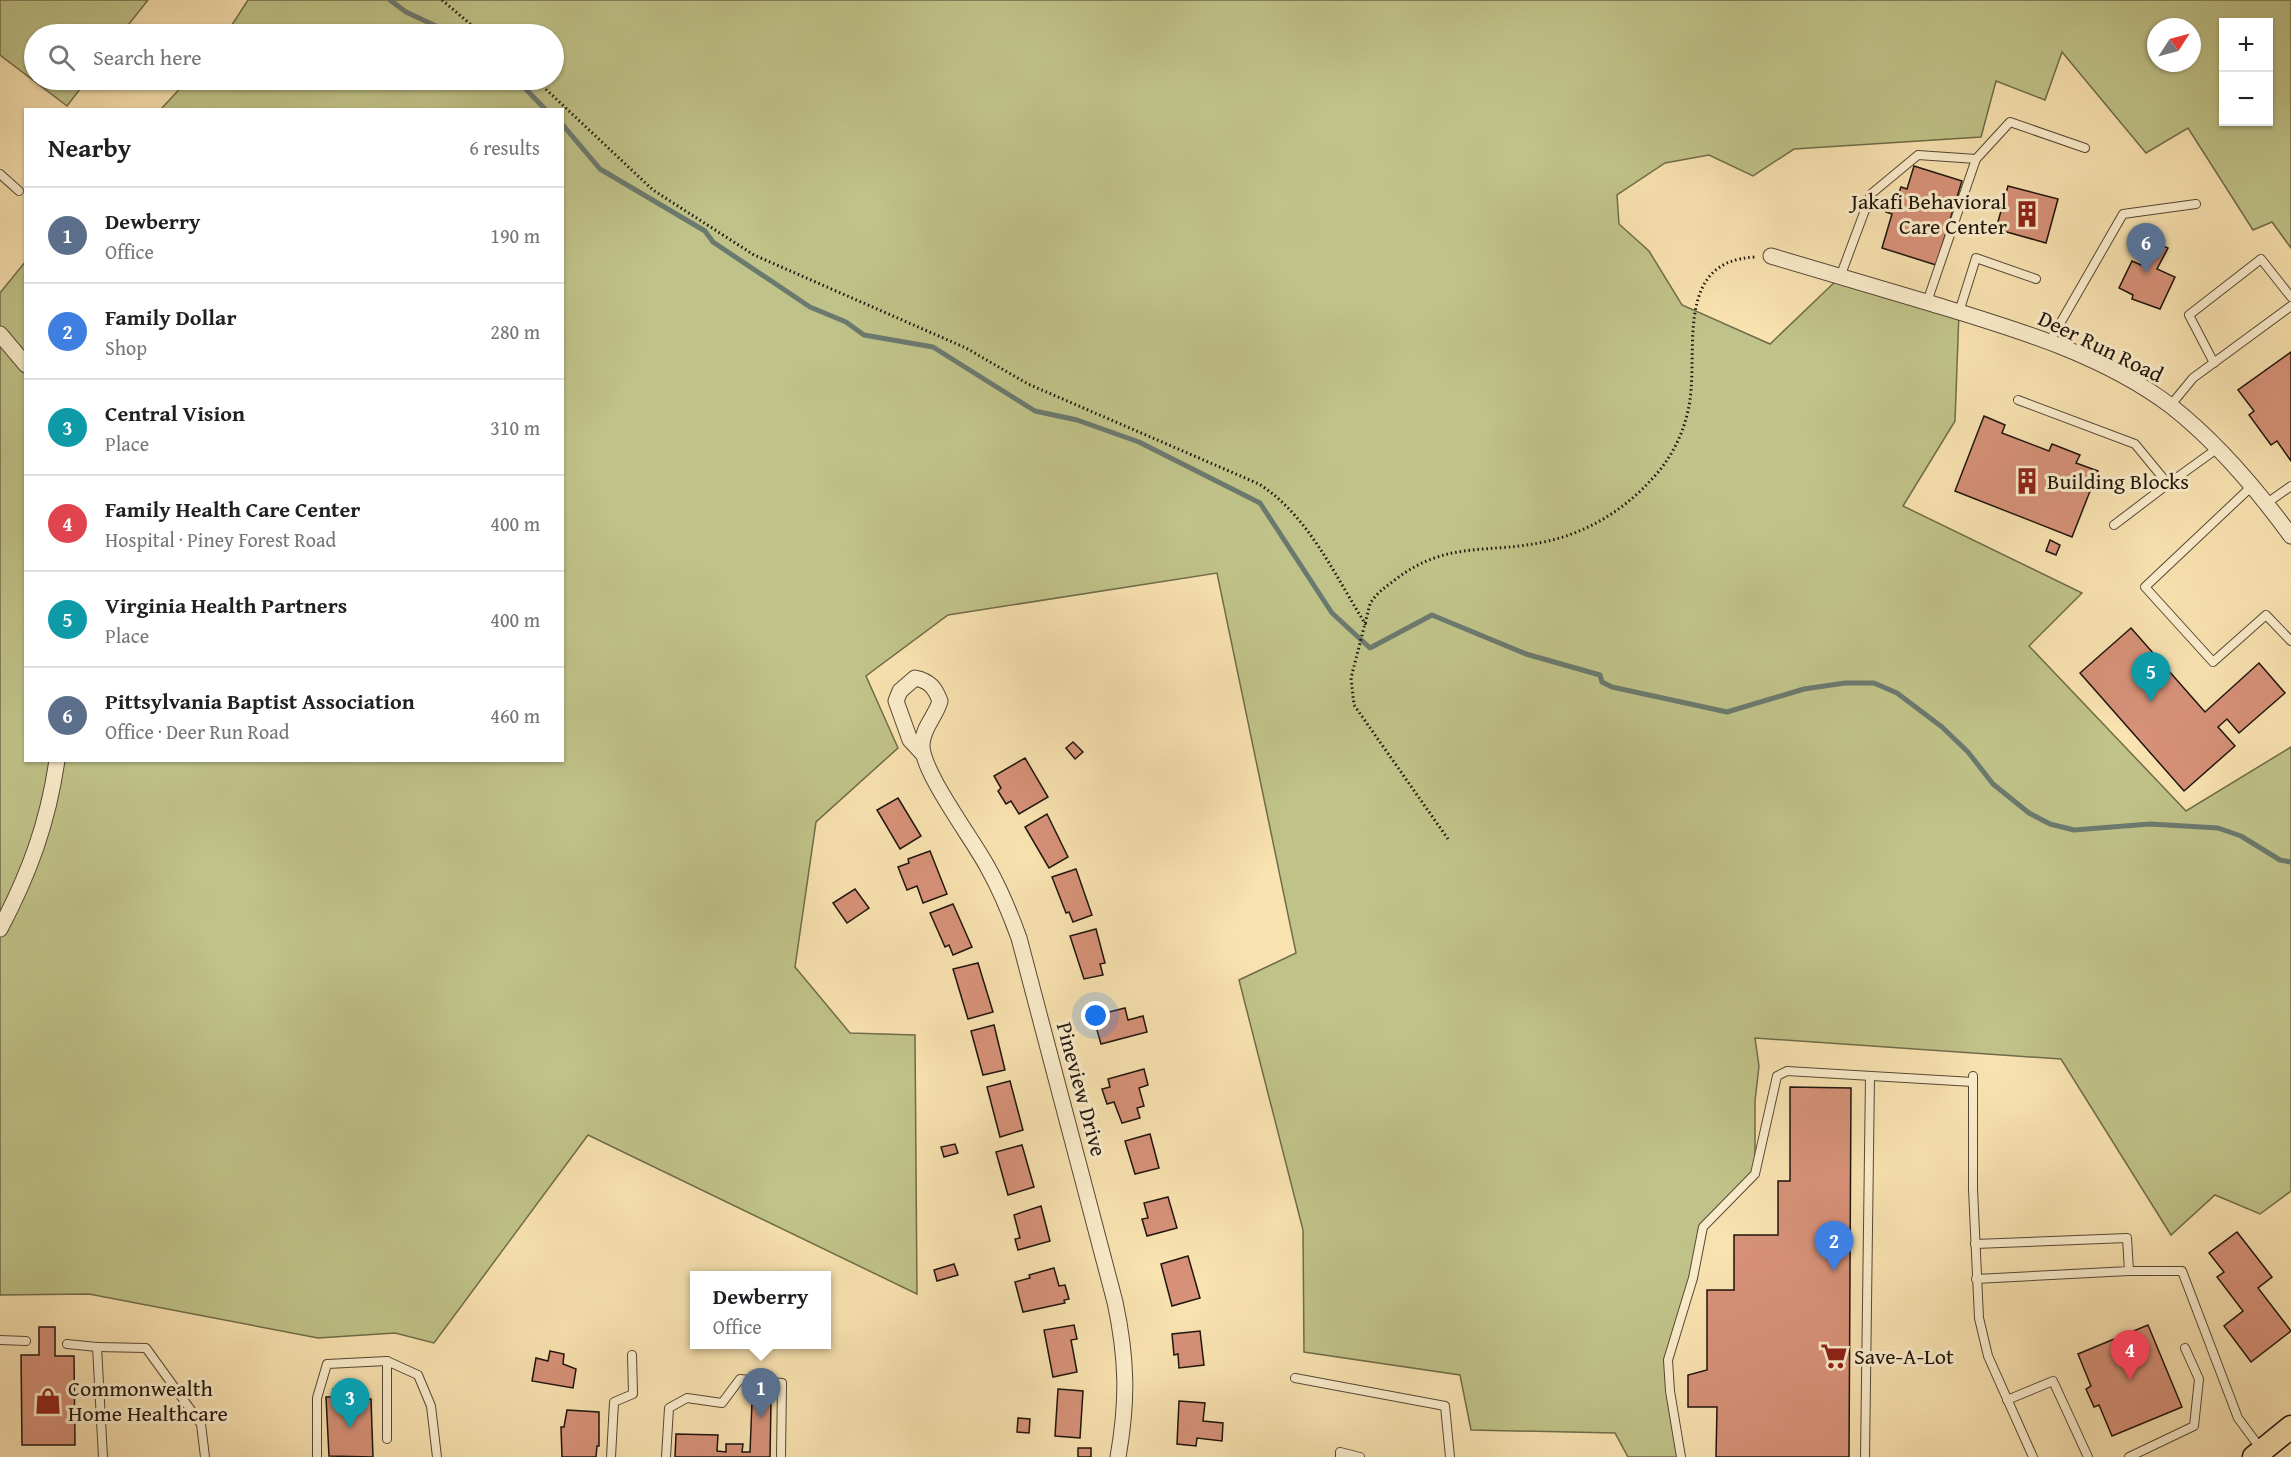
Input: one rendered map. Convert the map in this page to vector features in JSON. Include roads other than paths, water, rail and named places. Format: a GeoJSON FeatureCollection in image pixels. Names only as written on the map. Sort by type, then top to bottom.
{"type":"FeatureCollection","features":[{"type":"Feature","properties":{"kind":"main road"},"geometry":{"type":"LineString","coordinates":[[2258,1454],[2291,1427]]}},
{"type":"Feature","properties":{"kind":"street","name":"Deer Run Road"},"geometry":{"type":"LineString","coordinates":[[1771,256],[2050,341],[2119,375],[2170,406],[2218,448],[2253,485],[2291,537]]}},
{"type":"Feature","properties":{"kind":"street"},"geometry":{"type":"LineString","coordinates":[[0,334],[24,362]]}},
{"type":"Feature","properties":{"kind":"street","name":"Pineview Drive"},"geometry":{"type":"LineString","coordinates":[[923,754],[926,765],[987,866],[1005,901],[1019,938],[1123,1339],[1127,1377],[1126,1414],[1118,1457]]}},
{"type":"Feature","properties":{"kind":"street"},"geometry":{"type":"LineString","coordinates":[[0,929],[24,884],[41,836],[57,762]]}},
{"type":"Feature","properties":{"kind":"lane"},"geometry":{"type":"LineString","coordinates":[[1927,302],[1976,159],[2010,122],[2085,148]]}},
{"type":"Feature","properties":{"kind":"lane"},"geometry":{"type":"LineString","coordinates":[[1840,277],[1871,194],[1918,155],[1976,159]]}},
{"type":"Feature","properties":{"kind":"lane"},"geometry":{"type":"LineString","coordinates":[[0,174],[19,191]]}},
{"type":"Feature","properties":{"kind":"lane"},"geometry":{"type":"LineString","coordinates":[[2050,341],[2123,214],[2196,204]]}},
{"type":"Feature","properties":{"kind":"lane"},"geometry":{"type":"LineString","coordinates":[[1959,312],[1976,258],[2036,279]]}},
{"type":"Feature","properties":{"kind":"lane"},"geometry":{"type":"LineString","coordinates":[[2214,363],[2189,315],[2261,259],[2291,297]]}},
{"type":"Feature","properties":{"kind":"lane"},"geometry":{"type":"LineString","coordinates":[[2170,406],[2193,378],[2291,306]]}},
{"type":"Feature","properties":{"kind":"lane"},"geometry":{"type":"LineString","coordinates":[[2018,400],[2135,444],[2168,484]]}},
{"type":"Feature","properties":{"kind":"lane"},"geometry":{"type":"LineString","coordinates":[[2114,525],[2218,448]]}},
{"type":"Feature","properties":{"kind":"lane"},"geometry":{"type":"LineString","coordinates":[[2253,485],[2145,587],[2213,662],[2266,615],[2291,640]]}},
{"type":"Feature","properties":{"kind":"lane"},"geometry":{"type":"LineString","coordinates":[[2267,503],[2291,486]]}},
{"type":"Feature","properties":{"kind":"lane"},"geometry":{"type":"LineString","coordinates":[[1681,1457],[1670,1391],[1668,1360],[1693,1278],[1703,1227],[1755,1173],[1777,1076],[1787,1071],[1973,1079],[1975,1244],[1979,1318],[1988,1356],[2033,1457]]}},
{"type":"Feature","properties":{"kind":"lane"},"geometry":{"type":"LineString","coordinates":[[1865,1457],[1870,1076]]}},
{"type":"Feature","properties":{"kind":"lane"},"geometry":{"type":"LineString","coordinates":[[1975,1244],[2127,1238],[2129,1271]]}},
{"type":"Feature","properties":{"kind":"lane"},"geometry":{"type":"LineString","coordinates":[[1976,1279],[2182,1270],[2238,1418],[2258,1454]]}},
{"type":"Feature","properties":{"kind":"lane"},"geometry":{"type":"LineString","coordinates":[[0,1340],[26,1341]]}},
{"type":"Feature","properties":{"kind":"lane"},"geometry":{"type":"LineString","coordinates":[[68,1344],[146,1348],[201,1424],[206,1457]]}},
{"type":"Feature","properties":{"kind":"lane"},"geometry":{"type":"LineString","coordinates":[[97,1347],[103,1457]]}},
{"type":"Feature","properties":{"kind":"lane"},"geometry":{"type":"LineString","coordinates":[[2129,1457],[2194,1426],[2199,1379],[2185,1348]]}},
{"type":"Feature","properties":{"kind":"lane"},"geometry":{"type":"LineString","coordinates":[[611,1457],[614,1402],[633,1394],[633,1354]]}},
{"type":"Feature","properties":{"kind":"lane"},"geometry":{"type":"LineString","coordinates":[[387,1361],[387,1439]]}},
{"type":"Feature","properties":{"kind":"lane"},"geometry":{"type":"LineString","coordinates":[[317,1457],[317,1398],[327,1364],[387,1361],[418,1375],[431,1406],[437,1457]]}},
{"type":"Feature","properties":{"kind":"lane"},"geometry":{"type":"LineString","coordinates":[[1295,1378],[1445,1406],[1450,1457]]}},
{"type":"Feature","properties":{"kind":"lane"},"geometry":{"type":"LineString","coordinates":[[666,1457],[669,1408],[687,1398],[722,1403],[740,1379],[782,1383],[781,1457]]}},
{"type":"Feature","properties":{"kind":"lane"},"geometry":{"type":"LineString","coordinates":[[2007,1400],[2053,1381],[2088,1457]]}},
{"type":"Feature","properties":{"kind":"lane"},"geometry":{"type":"LineString","coordinates":[[1340,1457],[1340,1452],[1360,1457]]}},
{"type":"Feature","properties":{"kind":"waterway"},"geometry":{"type":"LineString","coordinates":[[390,0],[406,12],[432,24]]}},
{"type":"Feature","properties":{"kind":"waterway"},"geometry":{"type":"LineString","coordinates":[[527,90],[544,108]]}},
{"type":"Feature","properties":{"kind":"waterway"},"geometry":{"type":"LineString","coordinates":[[564,126],[600,169],[705,231],[713,242],[810,307],[846,322],[864,335],[933,347],[1035,411],[1077,420],[1139,442],[1260,503],[1332,613],[1370,648],[1432,615],[1526,654],[1600,675],[1602,682],[1612,687],[1727,712],[1804,689],[1845,683],[1874,683],[1897,693],[1942,727],[1968,752],[1993,784],[2029,813],[2050,824],[2074,830],[2150,824],[2218,828],[2241,836],[2280,860],[2291,862]]}},
{"type":"Feature","properties":{"kind":"place","name":"Jakafi Behavioral Care Center"},"geometry":{"type":"Point","coordinates":[2027,214]}},
{"type":"Feature","properties":{"kind":"place","name":"Pittsylvania Baptist Association"},"geometry":{"type":"Point","coordinates":[2146,273]}},
{"type":"Feature","properties":{"kind":"place","name":"Building Blocks"},"geometry":{"type":"Point","coordinates":[2027,481]}},
{"type":"Feature","properties":{"kind":"place","name":"Virginia Health Partners"},"geometry":{"type":"Point","coordinates":[2151,702]}},
{"type":"Feature","properties":{"kind":"place","name":"Family Dollar"},"geometry":{"type":"Point","coordinates":[1834,1271]}},
{"type":"Feature","properties":{"kind":"place","name":"Save-A-Lot"},"geometry":{"type":"Point","coordinates":[1834,1356]}},
{"type":"Feature","properties":{"kind":"place","name":"Family Health Care Center"},"geometry":{"type":"Point","coordinates":[2130,1380]}},
{"type":"Feature","properties":{"kind":"place","name":"Commonwealth Home Healthcare"},"geometry":{"type":"Point","coordinates":[48,1401]}},
{"type":"Feature","properties":{"kind":"place","name":"Dewberry"},"geometry":{"type":"Point","coordinates":[761,1418]}},
{"type":"Feature","properties":{"kind":"place","name":"Central Vision"},"geometry":{"type":"Point","coordinates":[350,1428]}}]}
